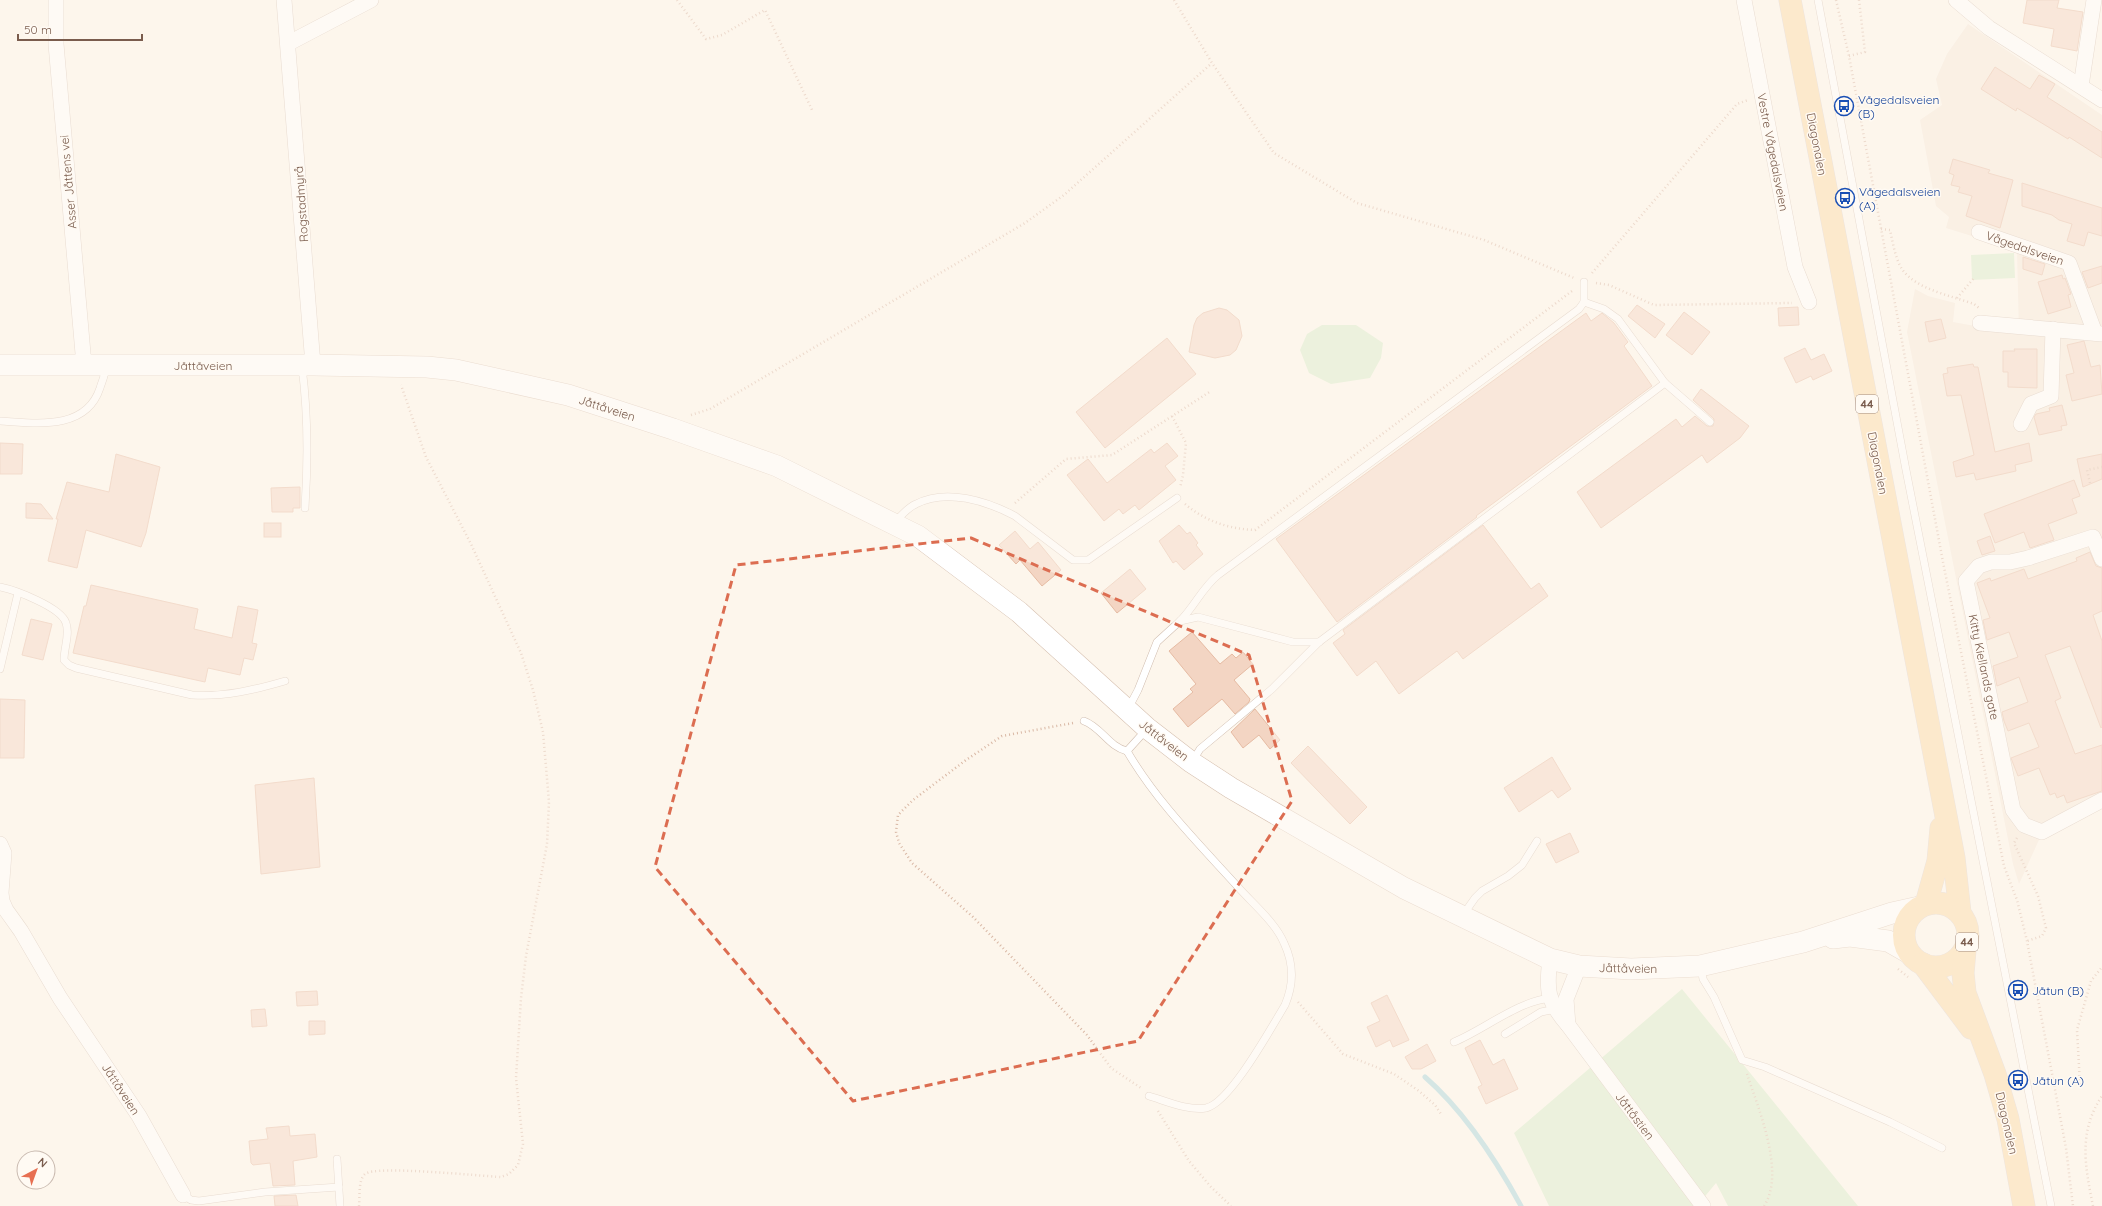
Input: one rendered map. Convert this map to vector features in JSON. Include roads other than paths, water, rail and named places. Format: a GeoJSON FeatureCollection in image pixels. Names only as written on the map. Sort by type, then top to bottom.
{"type":"FeatureCollection","features":[{"type":"Feature","properties":{"kind":"main road","name":"Diagonalen"},"geometry":{"type":"LineString","coordinates":[[1790,0],[1943,807],[1954,858],[1960,913]]}},
{"type":"Feature","properties":{"kind":"main road","name":"Jåttåveien"},"geometry":{"type":"LineString","coordinates":[[0,365],[94,364],[400,366],[456,370],[575,397],[673,429],[776,466],[918,536],[1019,612],[1126,711],[1147,728],[1192,762],[1231,788],[1404,888],[1550,959],[1579,966],[1631,970],[1700,966],[1803,942],[1892,912],[1922,905]]}},
{"type":"Feature","properties":{"kind":"main road","name":"Diagonalen"},"geometry":{"type":"LineString","coordinates":[[1922,905],[1938,861],[1943,807]]}},
{"type":"Feature","properties":{"kind":"main road"},"geometry":{"type":"LineString","coordinates":[[1922,905],[1943,903],[1960,913]]}},
{"type":"Feature","properties":{"kind":"main road","name":"44"},"geometry":{"type":"LineString","coordinates":[[1922,905],[1907,919],[1904,927],[1903,936],[1909,966],[1941,967],[1950,964],[1959,958],[1965,950],[1968,940],[1968,930],[1960,913]]}},
{"type":"Feature","properties":{"kind":"main road","name":"Jåttåveien"},"geometry":{"type":"LineString","coordinates":[[1803,942],[1850,936],[1888,941],[1909,966]]}},
{"type":"Feature","properties":{"kind":"main road","name":"Diagonalen"},"geometry":{"type":"LineString","coordinates":[[1965,950],[1963,973],[1965,993],[1995,1074],[2008,1119],[2024,1206]]}},
{"type":"Feature","properties":{"kind":"main road","name":"Diagonalen"},"geometry":{"type":"LineString","coordinates":[[1909,966],[1983,1043]]}},
{"type":"Feature","properties":{"kind":"street","name":"Asser Jåttens vei"},"geometry":{"type":"LineString","coordinates":[[56,0],[56,44],[94,364]]}},
{"type":"Feature","properties":{"kind":"street","name":"Rogstadmyrå"},"geometry":{"type":"LineString","coordinates":[[284,0],[289,43],[307,365]]}},
{"type":"Feature","properties":{"kind":"street"},"geometry":{"type":"LineString","coordinates":[[289,43],[371,0]]}},
{"type":"Feature","properties":{"kind":"street","name":"Vestre Vågedalsveien"},"geometry":{"type":"LineString","coordinates":[[1744,0],[1795,267],[1809,302]]}},
{"type":"Feature","properties":{"kind":"street"},"geometry":{"type":"LineString","coordinates":[[1956,0],[1989,28],[2102,100]]}},
{"type":"Feature","properties":{"kind":"street"},"geometry":{"type":"LineString","coordinates":[[2081,86],[2094,0]]}},
{"type":"Feature","properties":{"kind":"street","name":"Vågedalsveien"},"geometry":{"type":"LineString","coordinates":[[1979,232],[2069,263],[2099,333],[1980,323]]}},
{"type":"Feature","properties":{"kind":"street"},"geometry":{"type":"LineString","coordinates":[[2021,424],[2031,404],[2051,396],[2053,329]]}},
{"type":"Feature","properties":{"kind":"street","name":"Kitty Kiellands gate"},"geometry":{"type":"LineString","coordinates":[[2102,559],[2093,537],[2028,558],[1979,566],[1966,581],[2013,810],[2024,824],[2042,832],[2102,800]]}},
{"type":"Feature","properties":{"kind":"street","name":"Jåttåveien"},"geometry":{"type":"LineString","coordinates":[[0,844],[4,853],[1,893],[2,901],[6,910],[21,931],[60,998],[139,1116],[183,1195]]}},
{"type":"Feature","properties":{"kind":"street"},"geometry":{"type":"LineString","coordinates":[[1550,959],[1548,978],[1559,1003]]}},
{"type":"Feature","properties":{"kind":"street"},"geometry":{"type":"LineString","coordinates":[[1559,1003],[1579,966]]}},
{"type":"Feature","properties":{"kind":"street","name":"Jåttåstien"},"geometry":{"type":"LineString","coordinates":[[1559,1003],[1568,1025],[1586,1051],[1703,1206]]}},
{"type":"Feature","properties":{"kind":"lane"},"geometry":{"type":"LineString","coordinates":[[1818,0],[1907,478],[2051,1206]]}},
{"type":"Feature","properties":{"kind":"lane"},"geometry":{"type":"LineString","coordinates":[[1126,711],[1138,690],[1157,642],[1180,621],[1198,601],[1207,584],[1572,314],[1584,302],[1584,282]]}},
{"type":"Feature","properties":{"kind":"lane"},"geometry":{"type":"LineString","coordinates":[[1584,302],[1604,309],[1618,319],[1665,383],[1710,422]]}},
{"type":"Feature","properties":{"kind":"lane"},"geometry":{"type":"LineString","coordinates":[[0,422],[55,423],[79,415],[96,398],[104,375],[94,364]]}},
{"type":"Feature","properties":{"kind":"lane"},"geometry":{"type":"LineString","coordinates":[[305,508],[307,477],[305,394],[307,365]]}},
{"type":"Feature","properties":{"kind":"lane"},"geometry":{"type":"LineString","coordinates":[[1192,762],[1200,749],[1272,688],[1319,642],[1665,383]]}},
{"type":"Feature","properties":{"kind":"lane"},"geometry":{"type":"LineString","coordinates":[[894,524],[906,510],[917,503],[941,497],[967,499],[1005,511],[1073,560],[1088,560],[1177,498]]}},
{"type":"Feature","properties":{"kind":"lane"},"geometry":{"type":"LineString","coordinates":[[0,587],[53,608],[62,615],[68,630],[64,660],[69,665],[76,668],[192,695],[209,696],[248,692],[286,681]]}},
{"type":"Feature","properties":{"kind":"lane"},"geometry":{"type":"LineString","coordinates":[[0,669],[18,593]]}},
{"type":"Feature","properties":{"kind":"lane"},"geometry":{"type":"LineString","coordinates":[[1180,621],[1198,617],[1293,642],[1319,642]]}},
{"type":"Feature","properties":{"kind":"lane"},"geometry":{"type":"LineString","coordinates":[[1084,721],[1096,728],[1118,747],[1127,751],[1142,776],[1199,844],[1271,924],[1284,942],[1292,966],[1290,993],[1282,1010],[1243,1072],[1230,1090],[1217,1104],[1205,1108],[1191,1108],[1149,1096]]}},
{"type":"Feature","properties":{"kind":"lane"},"geometry":{"type":"LineString","coordinates":[[1127,751],[1147,728]]}},
{"type":"Feature","properties":{"kind":"lane"},"geometry":{"type":"LineString","coordinates":[[1461,917],[1482,891],[1508,876],[1522,865],[1537,841]]}},
{"type":"Feature","properties":{"kind":"lane"},"geometry":{"type":"LineString","coordinates":[[1700,966],[1703,980],[1714,997],[1742,1060],[1765,1067],[1883,1119],[1942,1148]]}},
{"type":"Feature","properties":{"kind":"lane"},"geometry":{"type":"LineString","coordinates":[[1505,1034],[1559,1003]]}},
{"type":"Feature","properties":{"kind":"lane"},"geometry":{"type":"LineString","coordinates":[[1454,1042],[1472,1035],[1523,1006],[1559,1003]]}},
{"type":"Feature","properties":{"kind":"lane"},"geometry":{"type":"LineString","coordinates":[[337,1159],[340,1206]]}},
{"type":"Feature","properties":{"kind":"lane","name":"Jåttåveien"},"geometry":{"type":"LineString","coordinates":[[183,1195],[191,1200],[199,1201],[265,1192],[338,1187]]}},
{"type":"Feature","properties":{"kind":"waterway"},"geometry":{"type":"LineString","coordinates":[[1425,1077],[1453,1105],[1478,1137],[1501,1171],[1521,1206]]}},
{"type":"Feature","properties":{"kind":"place","name":"Vågedalsveien (B)"},"geometry":{"type":"Point","coordinates":[1844,106]}},
{"type":"Feature","properties":{"kind":"place","name":"Vågedalsveien (A)"},"geometry":{"type":"Point","coordinates":[1845,198]}},
{"type":"Feature","properties":{"kind":"place","name":"Jåtun (B)"},"geometry":{"type":"Point","coordinates":[2018,990]}},
{"type":"Feature","properties":{"kind":"place","name":"Jåtun (A)"},"geometry":{"type":"Point","coordinates":[2018,1080]}}]}
